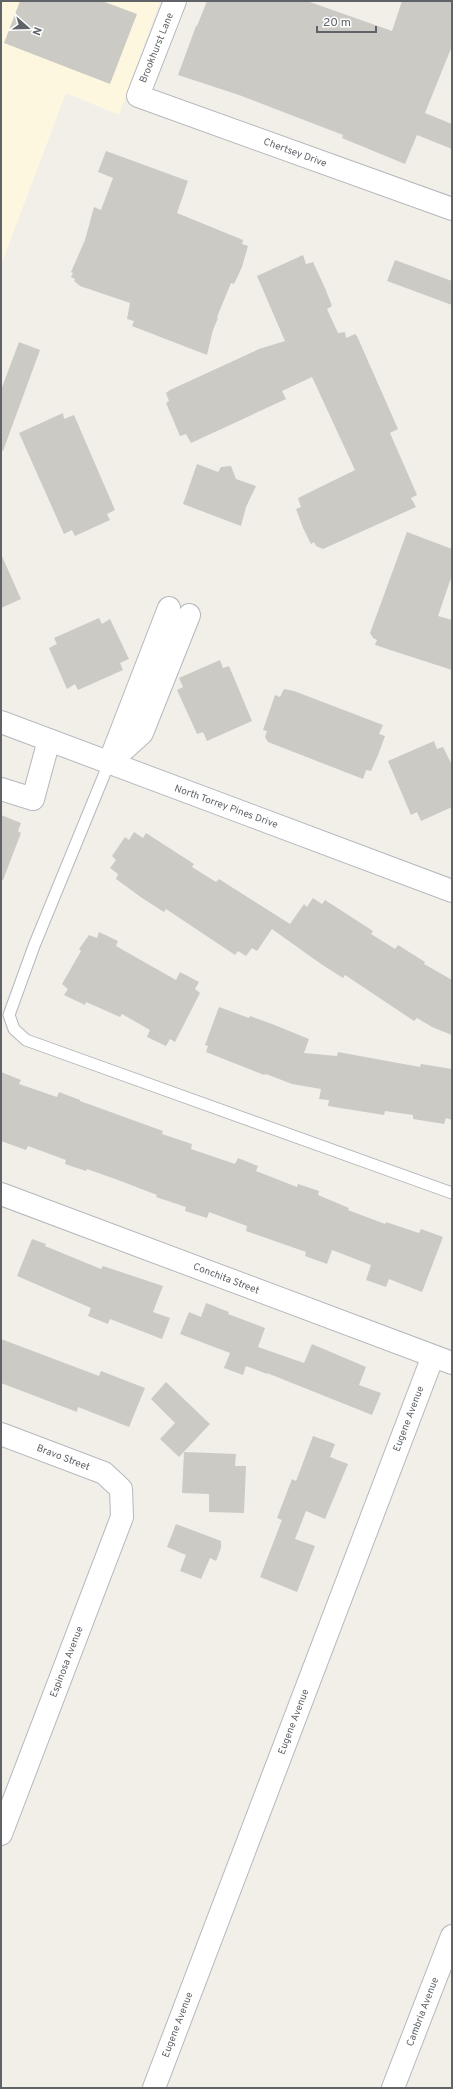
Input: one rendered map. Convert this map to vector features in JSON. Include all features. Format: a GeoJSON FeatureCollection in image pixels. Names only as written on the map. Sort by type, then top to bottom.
{"type":"FeatureCollection","features":[{"type":"Feature","properties":{"kind":"street","name":"Brookhurst Lane"},"geometry":{"type":"LineString","coordinates":[[138,96],[175,1]]}},
{"type":"Feature","properties":{"kind":"street","name":"Chertsey Drive"},"geometry":{"type":"LineString","coordinates":[[138,96],[452,209]]}},
{"type":"Feature","properties":{"kind":"street"},"geometry":{"type":"LineString","coordinates":[[109,763],[154,673],[179,611]]}},
{"type":"Feature","properties":{"kind":"street","name":"North Torrey Pines Drive"},"geometry":{"type":"LineString","coordinates":[[1,722],[452,891]]}},
{"type":"Feature","properties":{"kind":"street"},"geometry":{"type":"LineString","coordinates":[[1,790],[33,800],[49,740]]}},
{"type":"Feature","properties":{"kind":"street","name":"Conchita Street"},"geometry":{"type":"LineString","coordinates":[[3,1201],[443,1360]]}},
{"type":"Feature","properties":{"kind":"street","name":"Eugene Avenue"},"geometry":{"type":"LineString","coordinates":[[158,2087],[443,1360]]}},
{"type":"Feature","properties":{"kind":"street","name":"Bravo Street"},"geometry":{"type":"LineString","coordinates":[[1,1434],[104,1473],[121,1490]]}},
{"type":"Feature","properties":{"kind":"street","name":"Espinosa Avenue"},"geometry":{"type":"LineString","coordinates":[[1,1834],[122,1517],[121,1490]]}},
{"type":"Feature","properties":{"kind":"street","name":"Cambria Avenue"},"geometry":{"type":"LineString","coordinates":[[393,2088],[452,1936]]}},
{"type":"Feature","properties":{"kind":"lane"},"geometry":{"type":"LineString","coordinates":[[109,763],[34,946],[9,1015],[14,1029],[26,1040],[452,1193]]}},
{"type":"Feature","properties":{"kind":"shaded area"},"geometry":{"type":"Polygon","coordinates":[[[1,1],[160,1],[119,115],[66,93],[1,265],[1,1]]]}},
{"type":"Feature","properties":{"kind":"building"},"geometry":{"type":"Polygon","coordinates":[[[20,1],[102,1],[137,14],[110,84],[4,43],[20,1]]]}},
{"type":"Feature","properties":{"kind":"building"},"geometry":{"type":"Polygon","coordinates":[[[207,1],[307,1],[392,31],[402,1],[452,1],[452,46],[425,113],[452,124],[452,149],[417,135],[405,164],[342,138],[343,135],[239,95],[178,75],[207,1]]]}},
{"type":"Feature","properties":{"kind":"building"},"geometry":{"type":"Polygon","coordinates":[[[106,151],[188,181],[177,213],[243,240],[242,244],[248,246],[242,267],[234,284],[231,283],[217,317],[218,318],[213,330],[207,355],[132,326],[134,321],[127,319],[130,303],[80,286],[74,281],[75,279],[71,277],[73,273],[71,272],[85,240],[94,207],[101,210],[113,178],[98,172],[106,151]]]}},
{"type":"Feature","properties":{"kind":"building"},"geometry":{"type":"Polygon","coordinates":[[[303,255],[306,264],[313,262],[325,288],[332,306],[327,309],[338,333],[345,332],[346,338],[355,334],[357,336],[398,429],[390,433],[417,495],[411,498],[416,507],[323,549],[316,546],[314,542],[311,544],[303,528],[296,509],[301,507],[298,498],[355,470],[312,377],[282,391],[286,399],[191,443],[186,434],[180,436],[166,403],[169,401],[166,393],[170,390],[259,349],[285,341],[257,276],[303,255]]]}},
{"type":"Feature","properties":{"kind":"building"},"geometry":{"type":"Polygon","coordinates":[[[395,260],[452,281],[452,305],[387,281],[395,260]]]}},
{"type":"Feature","properties":{"kind":"building"},"geometry":{"type":"Polygon","coordinates":[[[19,342],[40,350],[3,451],[1,450],[1,390],[19,342]]]}},
{"type":"Feature","properties":{"kind":"building"},"geometry":{"type":"Polygon","coordinates":[[[63,413],[64,419],[74,415],[115,510],[107,514],[110,520],[75,536],[72,530],[64,534],[19,433],[63,413]]]}},
{"type":"Feature","properties":{"kind":"building"},"geometry":{"type":"Polygon","coordinates":[[[197,464],[218,472],[221,467],[231,466],[236,479],[256,486],[246,507],[241,526],[183,504],[197,464]]]}},
{"type":"Feature","properties":{"kind":"building"},"geometry":{"type":"Polygon","coordinates":[[[407,532],[452,549],[452,575],[438,616],[452,620],[452,670],[375,645],[377,640],[373,638],[370,633],[407,532]]]}},
{"type":"Feature","properties":{"kind":"building"},"geometry":{"type":"Polygon","coordinates":[[[1,554],[21,599],[1,608],[1,554]]]}},
{"type":"Feature","properties":{"kind":"building"},"geometry":{"type":"Polygon","coordinates":[[[99,618],[102,624],[110,619],[129,659],[120,663],[123,670],[78,690],[75,684],[67,689],[49,648],[57,644],[54,638],[99,618]]]}},
{"type":"Feature","properties":{"kind":"building"},"geometry":{"type":"Polygon","coordinates":[[[220,660],[223,668],[229,666],[252,721],[207,741],[203,732],[197,734],[177,690],[183,687],[179,678],[220,660]]]}},
{"type":"Feature","properties":{"kind":"building"},"geometry":{"type":"Polygon","coordinates":[[[284,689],[294,691],[383,725],[379,734],[385,736],[378,755],[371,771],[366,770],[363,779],[268,742],[265,737],[267,731],[263,730],[275,695],[280,697],[284,689]]]}},
{"type":"Feature","properties":{"kind":"building"},"geometry":{"type":"Polygon","coordinates":[[[434,741],[437,749],[443,747],[452,765],[452,807],[421,821],[417,812],[411,815],[388,761],[434,741]]]}},
{"type":"Feature","properties":{"kind":"building"},"geometry":{"type":"Polygon","coordinates":[[[1,815],[21,823],[18,831],[21,833],[3,880],[1,880],[1,815]]]}},
{"type":"Feature","properties":{"kind":"building"},"geometry":{"type":"Polygon","coordinates":[[[134,832],[143,838],[146,833],[194,864],[192,867],[216,882],[219,879],[290,924],[304,904],[307,907],[313,898],[322,904],[325,900],[373,931],[371,934],[395,949],[398,945],[425,962],[424,964],[452,980],[452,1035],[432,1027],[417,1018],[414,1021],[345,975],[343,978],[321,964],[272,929],[257,951],[252,948],[246,956],[238,951],[235,955],[166,909],[164,912],[142,898],[116,879],[118,874],[110,868],[116,860],[112,856],[125,837],[129,840],[134,832]]]}},
{"type":"Feature","properties":{"kind":"building"},"geometry":{"type":"Polygon","coordinates":[[[99,932],[118,941],[116,946],[176,980],[180,972],[199,982],[195,989],[200,993],[175,1042],[170,1039],[166,1046],[147,1037],[150,1030],[122,1014],[120,1017],[86,1002],[85,1005],[64,995],[68,989],[62,984],[81,951],[79,949],[89,935],[97,938],[99,932]]]}},
{"type":"Feature","properties":{"kind":"building"},"geometry":{"type":"Polygon","coordinates":[[[219,1007],[249,1018],[250,1016],[309,1039],[304,1053],[337,1056],[338,1052],[420,1067],[421,1064],[452,1069],[452,1120],[446,1118],[444,1124],[413,1119],[413,1115],[385,1111],[384,1115],[328,1106],[329,1100],[319,1099],[321,1089],[292,1084],[266,1074],[264,1075],[206,1052],[208,1046],[205,1045],[219,1007]]]}},
{"type":"Feature","properties":{"kind":"building"},"geometry":{"type":"Polygon","coordinates":[[[1,1072],[21,1080],[19,1084],[57,1097],[59,1092],[163,1131],[162,1134],[192,1144],[191,1149],[235,1164],[238,1158],[258,1166],[256,1171],[297,1187],[298,1184],[319,1191],[318,1195],[349,1208],[348,1210],[385,1224],[386,1222],[419,1233],[421,1229],[443,1237],[422,1292],[389,1279],[386,1287],[366,1280],[371,1265],[332,1250],[327,1264],[305,1256],[306,1252],[246,1231],[247,1226],[209,1212],[207,1218],[185,1211],[186,1207],[156,1197],[157,1195],[87,1169],[86,1171],[65,1164],[66,1160],[28,1146],[26,1150],[1,1141],[1,1072]]]}},
{"type":"Feature","properties":{"kind":"building"},"geometry":{"type":"Polygon","coordinates":[[[32,1239],[46,1244],[45,1246],[101,1269],[103,1266],[163,1286],[153,1312],[170,1318],[162,1339],[110,1319],[108,1324],[88,1316],[91,1308],[17,1276],[32,1239]]]}},
{"type":"Feature","properties":{"kind":"building"},"geometry":{"type":"Polygon","coordinates":[[[206,1303],[229,1312],[228,1314],[265,1328],[258,1347],[304,1363],[312,1344],[366,1367],[359,1385],[381,1393],[372,1415],[246,1366],[243,1375],[224,1368],[230,1353],[180,1334],[189,1312],[201,1317],[206,1303]]]}},
{"type":"Feature","properties":{"kind":"building"},"geometry":{"type":"Polygon","coordinates":[[[1,1339],[99,1376],[101,1371],[145,1388],[129,1427],[78,1407],[77,1412],[1,1383],[1,1339]]]}},
{"type":"Feature","properties":{"kind":"building"},"geometry":{"type":"Polygon","coordinates":[[[166,1382],[210,1424],[179,1457],[160,1439],[175,1423],[151,1399],[166,1382]]]}},
{"type":"Feature","properties":{"kind":"building"},"geometry":{"type":"Polygon","coordinates":[[[313,1436],[335,1444],[330,1457],[348,1464],[325,1519],[306,1511],[295,1539],[315,1546],[297,1592],[260,1577],[282,1520],[277,1518],[292,1479],[296,1481],[313,1436]]]}},
{"type":"Feature","properties":{"kind":"building"},"geometry":{"type":"Polygon","coordinates":[[[184,1452],[236,1454],[235,1466],[246,1466],[244,1513],[209,1512],[209,1494],[182,1493],[184,1452]]]}},
{"type":"Feature","properties":{"kind":"building"},"geometry":{"type":"Polygon","coordinates":[[[176,1524],[221,1541],[221,1548],[216,1561],[210,1558],[201,1579],[180,1571],[186,1555],[167,1547],[176,1524]]]}}]}
